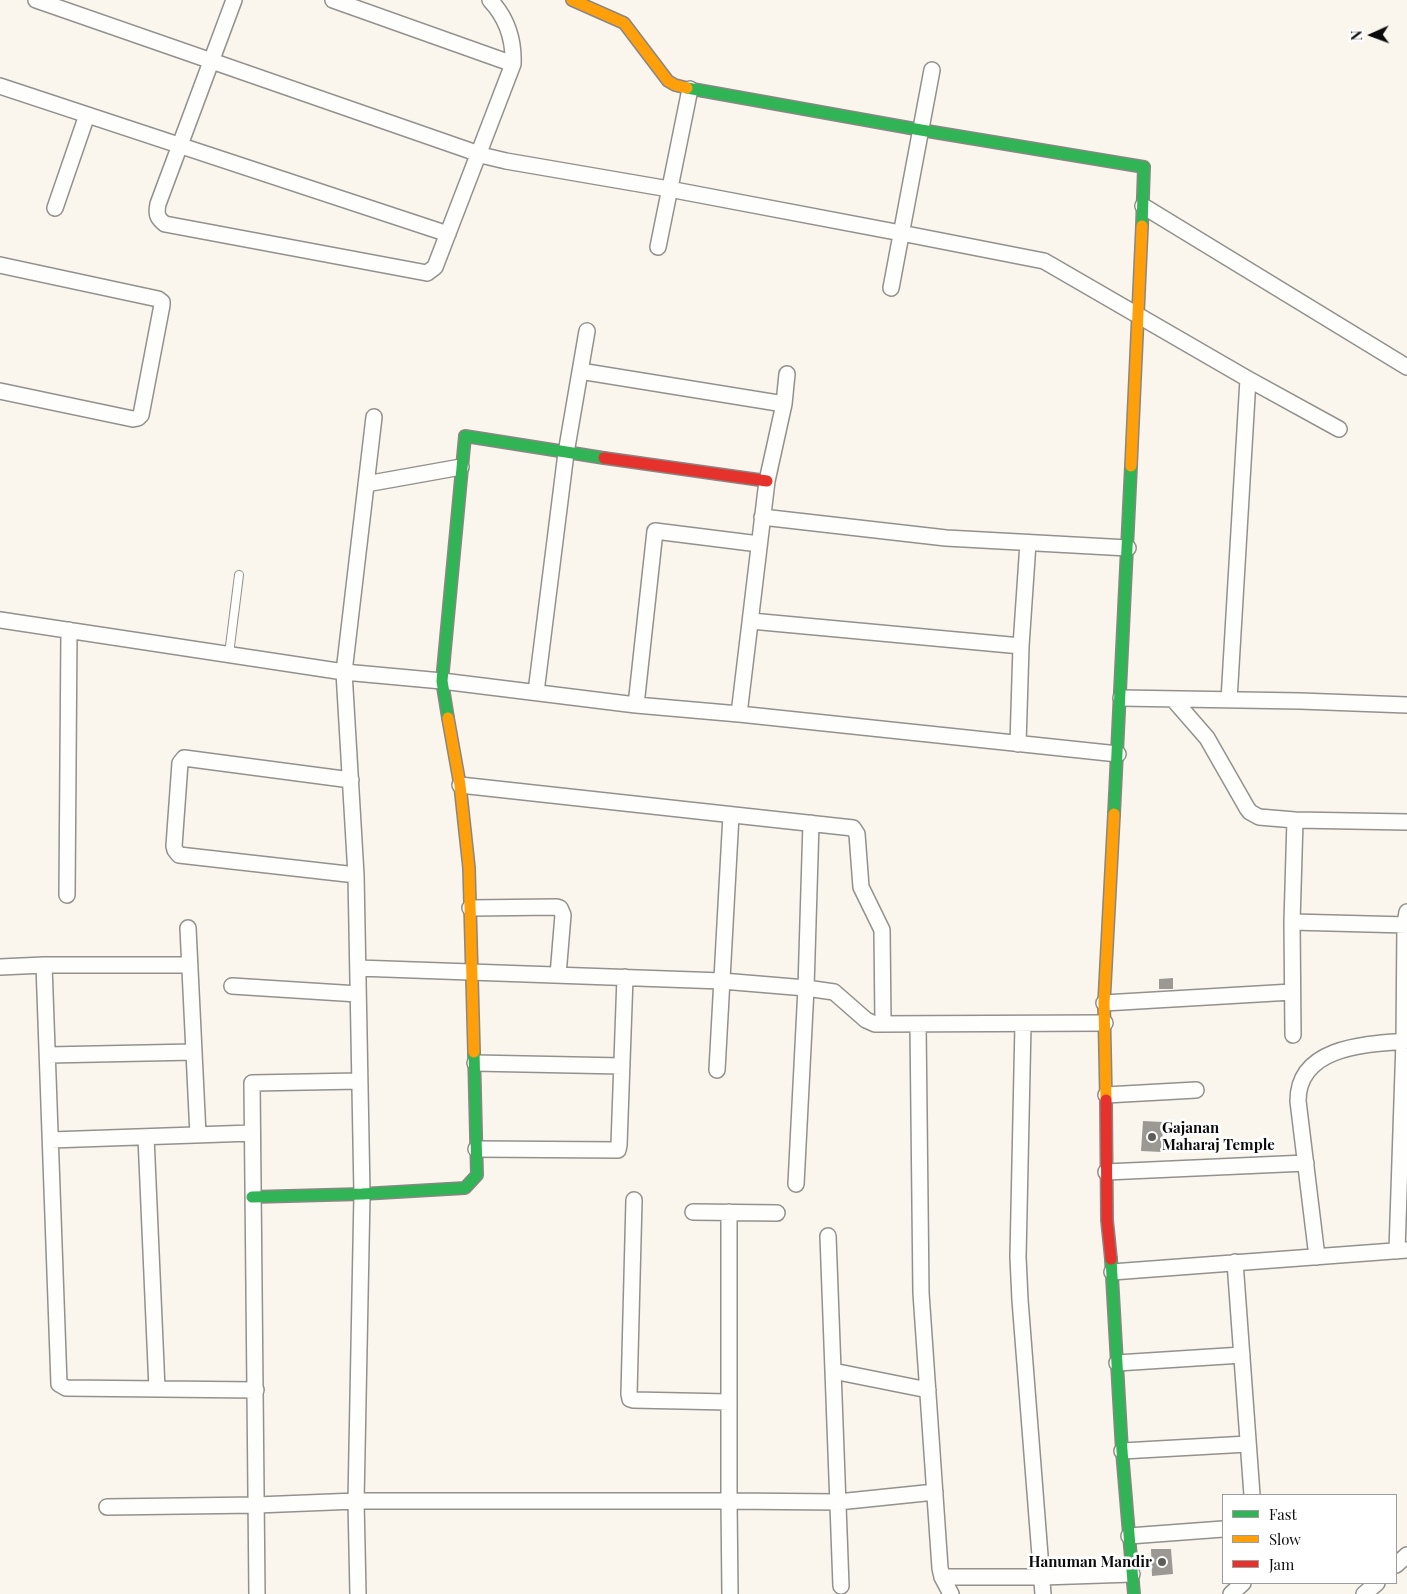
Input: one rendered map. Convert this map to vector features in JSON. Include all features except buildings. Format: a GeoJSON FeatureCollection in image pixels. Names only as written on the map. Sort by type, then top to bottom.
{"type":"FeatureCollection","features":[{"type":"Feature","properties":{"kind":"street"},"geometry":{"type":"LineString","coordinates":[[36,0],[479,154],[506,161],[669,189],[1044,261],[1248,379],[1339,429]]}},
{"type":"Feature","properties":{"kind":"street"},"geometry":{"type":"LineString","coordinates":[[234,0],[158,204],[156,213],[158,219],[165,224],[422,273],[431,271],[435,267],[513,64],[512,40],[497,2]]}},
{"type":"Feature","properties":{"kind":"street"},"geometry":{"type":"LineString","coordinates":[[333,0],[513,64]]}},
{"type":"Feature","properties":{"kind":"street"},"geometry":{"type":"LineString","coordinates":[[572,0],[624,23],[668,81],[675,85],[921,130],[1144,167],[1128,548],[1104,1004],[1107,1220],[1112,1272],[1122,1451],[1134,1594]]}},
{"type":"Feature","properties":{"kind":"street"},"geometry":{"type":"LineString","coordinates":[[891,288],[932,70]]}},
{"type":"Feature","properties":{"kind":"street"},"geometry":{"type":"LineString","coordinates":[[0,86],[448,234]]}},
{"type":"Feature","properties":{"kind":"street"},"geometry":{"type":"LineString","coordinates":[[658,247],[690,89]]}},
{"type":"Feature","properties":{"kind":"street"},"geometry":{"type":"LineString","coordinates":[[55,208],[87,115]]}},
{"type":"Feature","properties":{"kind":"street"},"geometry":{"type":"LineString","coordinates":[[1143,206],[1407,366]]}},
{"type":"Feature","properties":{"kind":"street"},"geometry":{"type":"LineString","coordinates":[[0,264],[158,299],[162,305],[141,415],[138,418],[133,419],[0,391]]}},
{"type":"Feature","properties":{"kind":"street"},"geometry":{"type":"LineString","coordinates":[[536,692],[566,453],[587,331]]}},
{"type":"Feature","properties":{"kind":"street"},"geometry":{"type":"LineString","coordinates":[[580,370],[784,404]]}},
{"type":"Feature","properties":{"kind":"street"},"geometry":{"type":"LineString","coordinates":[[739,714],[766,481],[784,404],[788,374]]}},
{"type":"Feature","properties":{"kind":"street"},"geometry":{"type":"LineString","coordinates":[[1229,700],[1248,379]]}},
{"type":"Feature","properties":{"kind":"street"},"geometry":{"type":"LineString","coordinates":[[358,1594],[356,1501],[362,1194],[356,875],[344,672],[374,417]]}},
{"type":"Feature","properties":{"kind":"street"},"geometry":{"type":"LineString","coordinates":[[252,1198],[465,1188],[477,1176],[469,868],[460,785],[442,681],[465,436],[566,453],[766,481]]}},
{"type":"Feature","properties":{"kind":"street"},"geometry":{"type":"LineString","coordinates":[[366,484],[461,467]]}},
{"type":"Feature","properties":{"kind":"street"},"geometry":{"type":"LineString","coordinates":[[762,517],[946,538],[1128,548]]}},
{"type":"Feature","properties":{"kind":"street"},"geometry":{"type":"LineString","coordinates":[[636,704],[655,530],[759,544]]}},
{"type":"Feature","properties":{"kind":"street"},"geometry":{"type":"LineString","coordinates":[[1018,744],[1021,646],[1028,543]]}},
{"type":"Feature","properties":{"kind":"street"},"geometry":{"type":"LineString","coordinates":[[0,620],[344,672],[1118,754]]}},
{"type":"Feature","properties":{"kind":"street"},"geometry":{"type":"LineString","coordinates":[[751,621],[1021,646]]}},
{"type":"Feature","properties":{"kind":"street"},"geometry":{"type":"LineString","coordinates":[[67,895],[69,630]]}},
{"type":"Feature","properties":{"kind":"street"},"geometry":{"type":"LineString","coordinates":[[1120,698],[1407,705]]}},
{"type":"Feature","properties":{"kind":"street"},"geometry":{"type":"LineString","coordinates":[[1173,699],[1207,738],[1250,812],[1259,817],[1295,820],[1407,822]]}},
{"type":"Feature","properties":{"kind":"street"},"geometry":{"type":"LineString","coordinates":[[351,780],[184,758],[180,764],[174,846],[176,853],[179,855],[356,875]]}},
{"type":"Feature","properties":{"kind":"street"},"geometry":{"type":"LineString","coordinates":[[460,785],[852,828],[857,834],[861,888],[882,930],[883,1024]]}},
{"type":"Feature","properties":{"kind":"street"},"geometry":{"type":"LineString","coordinates":[[717,1070],[731,815]]}},
{"type":"Feature","properties":{"kind":"street"},"geometry":{"type":"LineString","coordinates":[[1293,1035],[1292,922],[1295,820]]}},
{"type":"Feature","properties":{"kind":"street"},"geometry":{"type":"LineString","coordinates":[[796,1184],[806,988],[811,823]]}},
{"type":"Feature","properties":{"kind":"street"},"geometry":{"type":"LineString","coordinates":[[470,908],[560,908],[563,915],[558,975]]}},
{"type":"Feature","properties":{"kind":"street"},"geometry":{"type":"LineString","coordinates":[[1112,1272],[1402,1250],[1406,921],[1292,922]]}},
{"type":"Feature","properties":{"kind":"street"},"geometry":{"type":"LineString","coordinates":[[188,928],[198,1135]]}},
{"type":"Feature","properties":{"kind":"street"},"geometry":{"type":"LineString","coordinates":[[44,965],[60,1384],[66,1388],[256,1390]]}},
{"type":"Feature","properties":{"kind":"street"},"geometry":{"type":"LineString","coordinates":[[0,966],[190,965]]}},
{"type":"Feature","properties":{"kind":"street"},"geometry":{"type":"LineString","coordinates":[[358,968],[722,981],[806,988],[834,992],[870,1022],[883,1024],[1105,1023]]}},
{"type":"Feature","properties":{"kind":"street"},"geometry":{"type":"LineString","coordinates":[[476,1148],[618,1150],[625,977]]}},
{"type":"Feature","properties":{"kind":"street"},"geometry":{"type":"LineString","coordinates":[[232,986],[358,994]]}},
{"type":"Feature","properties":{"kind":"street"},"geometry":{"type":"LineString","coordinates":[[1104,1004],[1292,992]]}},
{"type":"Feature","properties":{"kind":"street"},"geometry":{"type":"LineString","coordinates":[[918,1024],[922,1293],[940,1568],[942,1577],[951,1594]]}},
{"type":"Feature","properties":{"kind":"street"},"geometry":{"type":"LineString","coordinates":[[1023,1024],[1019,1265],[1024,1363],[1043,1594]]}},
{"type":"Feature","properties":{"kind":"street"},"geometry":{"type":"LineString","coordinates":[[1316,1257],[1298,1092],[1302,1081],[1308,1069],[1317,1061],[1345,1048],[1406,1041]]}},
{"type":"Feature","properties":{"kind":"street"},"geometry":{"type":"LineString","coordinates":[[48,1054],[194,1052]]}},
{"type":"Feature","properties":{"kind":"street"},"geometry":{"type":"LineString","coordinates":[[475,1063],[622,1066]]}},
{"type":"Feature","properties":{"kind":"street"},"geometry":{"type":"LineString","coordinates":[[257,1594],[252,1083],[360,1081]]}},
{"type":"Feature","properties":{"kind":"street"},"geometry":{"type":"LineString","coordinates":[[1106,1095],[1196,1090]]}},
{"type":"Feature","properties":{"kind":"street"},"geometry":{"type":"LineString","coordinates":[[51,1140],[252,1133]]}},
{"type":"Feature","properties":{"kind":"street"},"geometry":{"type":"LineString","coordinates":[[146,1137],[157,1389]]}},
{"type":"Feature","properties":{"kind":"street"},"geometry":{"type":"LineString","coordinates":[[1106,1172],[1306,1163]]}},
{"type":"Feature","properties":{"kind":"street"},"geometry":{"type":"LineString","coordinates":[[634,1200],[630,1398],[633,1400],[729,1402]]}},
{"type":"Feature","properties":{"kind":"street"},"geometry":{"type":"LineString","coordinates":[[693,1212],[777,1213]]}},
{"type":"Feature","properties":{"kind":"street"},"geometry":{"type":"LineString","coordinates":[[729,1212],[730,1594]]}},
{"type":"Feature","properties":{"kind":"street"},"geometry":{"type":"LineString","coordinates":[[828,1236],[842,1586]]}},
{"type":"Feature","properties":{"kind":"street"},"geometry":{"type":"LineString","coordinates":[[1235,1262],[1252,1494]]}},
{"type":"Feature","properties":{"kind":"street"},"geometry":{"type":"LineString","coordinates":[[1117,1363],[1242,1355]]}},
{"type":"Feature","properties":{"kind":"street"},"geometry":{"type":"LineString","coordinates":[[833,1370],[928,1390]]}},
{"type":"Feature","properties":{"kind":"street"},"geometry":{"type":"LineString","coordinates":[[1122,1451],[1248,1444]]}},
{"type":"Feature","properties":{"kind":"street"},"geometry":{"type":"LineString","coordinates":[[107,1507],[256,1505],[356,1501],[838,1502],[935,1492]]}},
{"type":"Feature","properties":{"kind":"street"},"geometry":{"type":"LineString","coordinates":[[1129,1536],[1222,1529]]}},
{"type":"Feature","properties":{"kind":"street"},"geometry":{"type":"LineString","coordinates":[[1397,1564],[1407,1555]]}},
{"type":"Feature","properties":{"kind":"street"},"geometry":{"type":"LineString","coordinates":[[942,1577],[1042,1577],[1132,1574]]}},
{"type":"Feature","properties":{"kind":"street"},"geometry":{"type":"LineString","coordinates":[[1230,1594],[1242,1584]]}},
{"type":"Feature","properties":{"kind":"street"},"geometry":{"type":"LineString","coordinates":[[1364,1594],[1375,1584]]}},
{"type":"Feature","properties":{"kind":"lane"},"geometry":{"type":"LineString","coordinates":[[229,654],[239,575]]}},
{"type":"Feature","properties":{"kind":"traffic: fast"},"geometry":{"type":"LineString","coordinates":[[687,88],[921,130],[1144,167],[1142,226]]}},
{"type":"Feature","properties":{"kind":"traffic: fast"},"geometry":{"type":"LineString","coordinates":[[448,718],[442,681],[465,436],[604,458]]}},
{"type":"Feature","properties":{"kind":"traffic: fast"},"geometry":{"type":"LineString","coordinates":[[1114,814],[1131,466]]}},
{"type":"Feature","properties":{"kind":"traffic: fast"},"geometry":{"type":"LineString","coordinates":[[252,1197],[362,1194],[465,1188],[477,1175],[474,1052]]}},
{"type":"Feature","properties":{"kind":"traffic: fast"},"geometry":{"type":"LineString","coordinates":[[1111,1259],[1122,1451],[1134,1594]]}},
{"type":"Feature","properties":{"kind":"traffic: slow"},"geometry":{"type":"LineString","coordinates":[[572,0],[624,23],[668,81],[687,88]]}},
{"type":"Feature","properties":{"kind":"traffic: slow"},"geometry":{"type":"LineString","coordinates":[[1131,466],[1142,226]]}},
{"type":"Feature","properties":{"kind":"traffic: slow"},"geometry":{"type":"LineString","coordinates":[[448,718],[460,785],[469,868],[474,1052]]}},
{"type":"Feature","properties":{"kind":"traffic: slow"},"geometry":{"type":"LineString","coordinates":[[1106,1100],[1104,1003],[1114,814]]}},
{"type":"Feature","properties":{"kind":"traffic: jam"},"geometry":{"type":"LineString","coordinates":[[604,458],[767,481]]}},
{"type":"Feature","properties":{"kind":"traffic: jam"},"geometry":{"type":"LineString","coordinates":[[1106,1100],[1107,1220],[1111,1259]]}},
{"type":"Feature","properties":{"kind":"place","name":"Gajanan Maharaj Temple"},"geometry":{"type":"Point","coordinates":[1152,1137]}},
{"type":"Feature","properties":{"kind":"place","name":"Hanuman Mandir"},"geometry":{"type":"Point","coordinates":[1162,1562]}}]}
